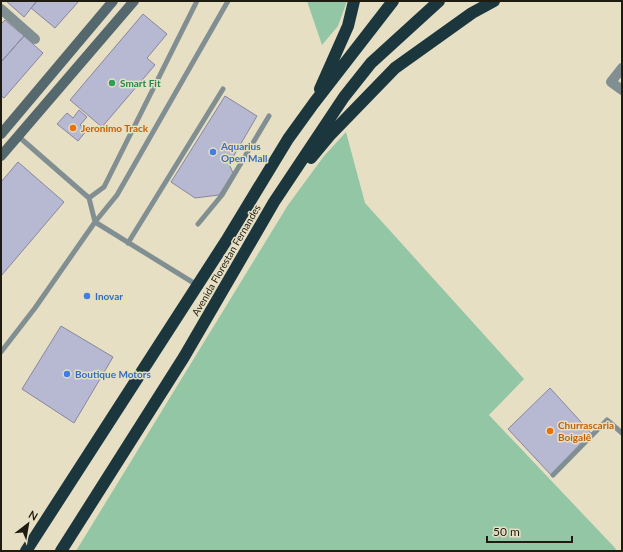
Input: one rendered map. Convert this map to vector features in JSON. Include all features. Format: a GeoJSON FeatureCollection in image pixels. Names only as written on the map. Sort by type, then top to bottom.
{"type":"FeatureCollection","features":[{"type":"Feature","properties":{"kind":"highway"},"geometry":{"type":"LineString","coordinates":[[314,103],[348,26],[354,1]]}},
{"type":"Feature","properties":{"kind":"highway","name":"Avenida Florestan Fernandes"},"geometry":{"type":"LineString","coordinates":[[26,551],[197,285],[288,139],[314,103],[394,1]]}},
{"type":"Feature","properties":{"kind":"highway","name":"Avenida Florestan Fernandes"},"geometry":{"type":"LineString","coordinates":[[61,551],[184,357],[274,202],[344,97],[371,63],[439,1]]}},
{"type":"Feature","properties":{"kind":"highway"},"geometry":{"type":"LineString","coordinates":[[274,202],[331,134],[395,68],[472,13],[494,1]]}},
{"type":"Feature","properties":{"kind":"street"},"geometry":{"type":"LineString","coordinates":[[1,134],[113,1]]}},
{"type":"Feature","properties":{"kind":"street"},"geometry":{"type":"LineString","coordinates":[[1,156],[134,1]]}},
{"type":"Feature","properties":{"kind":"street"},"geometry":{"type":"LineString","coordinates":[[1,9],[35,38]]}},
{"type":"Feature","properties":{"kind":"street"},"geometry":{"type":"LineString","coordinates":[[622,68],[611,82],[622,90]]}},
{"type":"Feature","properties":{"kind":"lane"},"geometry":{"type":"LineString","coordinates":[[89,198],[104,187],[198,1]]}},
{"type":"Feature","properties":{"kind":"lane"},"geometry":{"type":"LineString","coordinates":[[1,352],[35,308],[95,222],[117,195],[228,1]]}},
{"type":"Feature","properties":{"kind":"lane"},"geometry":{"type":"LineString","coordinates":[[128,243],[223,89]]}},
{"type":"Feature","properties":{"kind":"lane"},"geometry":{"type":"LineString","coordinates":[[198,224],[222,195],[268,116]]}},
{"type":"Feature","properties":{"kind":"lane"},"geometry":{"type":"LineString","coordinates":[[18,136],[89,198],[95,222],[197,285]]}},
{"type":"Feature","properties":{"kind":"lane"},"geometry":{"type":"LineString","coordinates":[[553,475],[608,420],[622,433]]}},
{"type":"Feature","properties":{"kind":"green space"},"geometry":{"type":"Polygon","coordinates":[[[307,1],[347,1],[338,26],[322,45],[307,1]]]}},
{"type":"Feature","properties":{"kind":"green space"},"geometry":{"type":"Polygon","coordinates":[[[346,132],[365,203],[524,379],[489,415],[616,549],[614,551],[76,551],[288,205],[324,156],[346,132]]]}},
{"type":"Feature","properties":{"kind":"building"},"geometry":{"type":"Polygon","coordinates":[[[6,1],[37,1],[24,17],[6,1]]]}},
{"type":"Feature","properties":{"kind":"building"},"geometry":{"type":"Polygon","coordinates":[[[37,1],[79,1],[55,28],[31,8],[37,1]]]}},
{"type":"Feature","properties":{"kind":"building","name":"Smart Fit"},"geometry":{"type":"Polygon","coordinates":[[[143,14],[167,34],[147,58],[155,65],[102,127],[70,100],[143,14]]]}},
{"type":"Feature","properties":{"kind":"building"},"geometry":{"type":"Polygon","coordinates":[[[5,20],[24,36],[1,62],[1,24],[5,20]]]}},
{"type":"Feature","properties":{"kind":"building"},"geometry":{"type":"Polygon","coordinates":[[[24,36],[43,53],[4,98],[1,96],[1,62],[24,36]]]}},
{"type":"Feature","properties":{"kind":"building","name":"Aquarius Open Mall"},"geometry":{"type":"Polygon","coordinates":[[[225,96],[257,116],[229,164],[233,173],[219,195],[195,198],[171,182],[225,96]]]}},
{"type":"Feature","properties":{"kind":"building","name":"Jeronimo Track"},"geometry":{"type":"Polygon","coordinates":[[[79,110],[87,117],[80,125],[87,130],[78,141],[57,124],[67,113],[73,118],[79,110]]]}},
{"type":"Feature","properties":{"kind":"building"},"geometry":{"type":"Polygon","coordinates":[[[18,162],[64,202],[1,276],[1,182],[18,162]]]}},
{"type":"Feature","properties":{"kind":"building"},"geometry":{"type":"Polygon","coordinates":[[[61,326],[113,357],[74,423],[22,389],[61,326]]]}},
{"type":"Feature","properties":{"kind":"building","name":"Churrascaria Boigalê"},"geometry":{"type":"Polygon","coordinates":[[[550,388],[592,434],[551,475],[508,429],[550,388]]]}},
{"type":"Feature","properties":{"kind":"place","name":"Smart Fit"},"geometry":{"type":"Point","coordinates":[112,83]}},
{"type":"Feature","properties":{"kind":"place","name":"Jeronimo Track"},"geometry":{"type":"Point","coordinates":[73,128]}},
{"type":"Feature","properties":{"kind":"place","name":"Aquarius Open Mall"},"geometry":{"type":"Point","coordinates":[213,152]}},
{"type":"Feature","properties":{"kind":"place","name":"Inovar"},"geometry":{"type":"Point","coordinates":[87,296]}},
{"type":"Feature","properties":{"kind":"place","name":"Boutique Motors"},"geometry":{"type":"Point","coordinates":[67,374]}},
{"type":"Feature","properties":{"kind":"place","name":"Churrascaria Boigalê"},"geometry":{"type":"Point","coordinates":[550,431]}}]}
